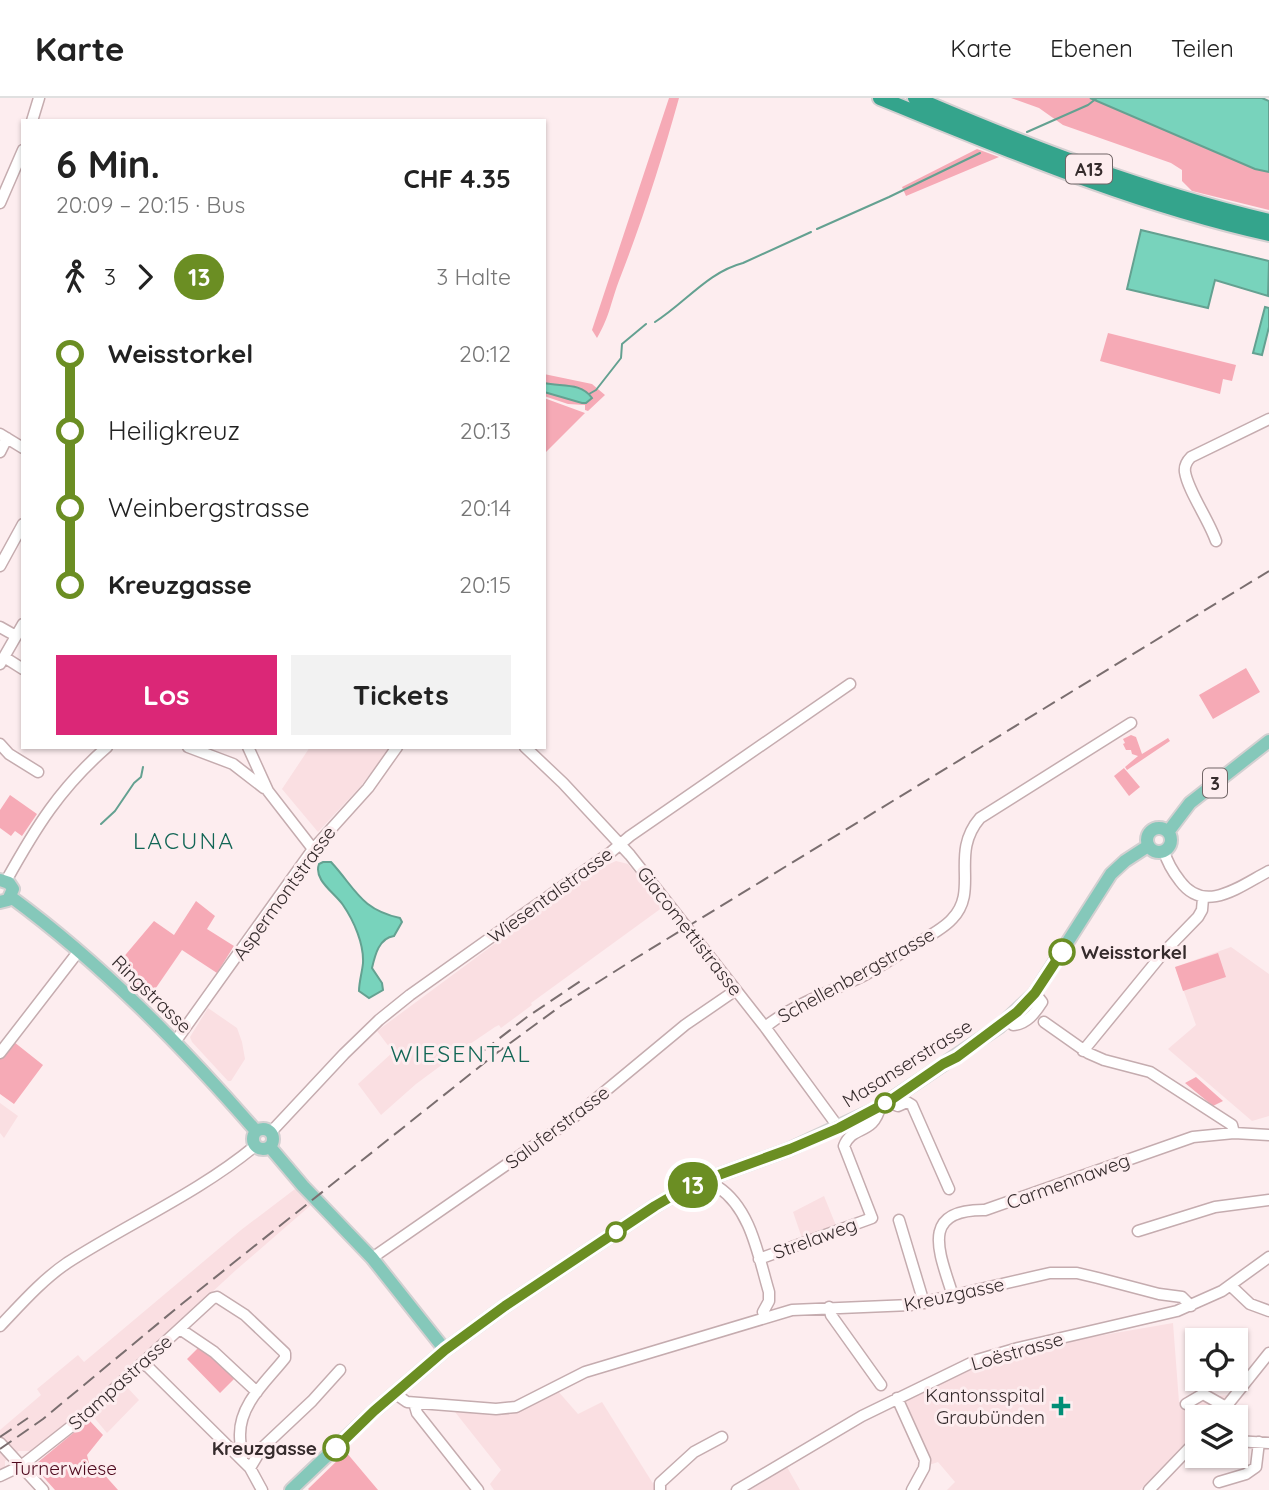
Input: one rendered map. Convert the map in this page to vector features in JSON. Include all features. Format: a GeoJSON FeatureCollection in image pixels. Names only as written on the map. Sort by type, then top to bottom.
{"type":"FeatureCollection","features":[{"type":"Feature","properties":{"kind":"highway","name":"A13"},"geometry":{"type":"LineString","coordinates":[[880,98],[1089,181],[1178,210],[1269,234]]}},
{"type":"Feature","properties":{"kind":"highway","name":"A13"},"geometry":{"type":"LineString","coordinates":[[915,98],[1089,169],[1191,201],[1269,221]]}},
{"type":"Feature","properties":{"kind":"main road","name":"3"},"geometry":{"type":"LineString","coordinates":[[1168,832],[1190,803],[1269,741]]}},
{"type":"Feature","properties":{"kind":"main road","name":"3"},"geometry":{"type":"LineString","coordinates":[[1148,846],[1147,838],[1154,829],[1161,828],[1168,832],[1171,842],[1164,851]]}},
{"type":"Feature","properties":{"kind":"main road"},"geometry":{"type":"LineString","coordinates":[[1148,846],[1153,851],[1164,851]]}},
{"type":"Feature","properties":{"kind":"main road","name":"Masanserstrasse"},"geometry":{"type":"LineString","coordinates":[[291,1490],[394,1393],[445,1350],[534,1286],[655,1206],[691,1185],[839,1128],[884,1104],[1008,1020],[1035,993],[1111,874],[1148,846]]}},
{"type":"Feature","properties":{"kind":"main road"},"geometry":{"type":"LineString","coordinates":[[3,880],[12,886],[5,899]]}},
{"type":"Feature","properties":{"kind":"main road","name":"Ringstrasse"},"geometry":{"type":"LineString","coordinates":[[5,899],[78,952],[174,1042],[256,1131]]}},
{"type":"Feature","properties":{"kind":"main road"},"geometry":{"type":"LineString","coordinates":[[264,1128],[271,1132],[273,1141],[270,1147],[262,1149],[255,1146],[253,1138],[256,1131],[264,1128]]}},
{"type":"Feature","properties":{"kind":"main road"},"geometry":{"type":"LineString","coordinates":[[270,1147],[372,1258],[445,1350]]}},
{"type":"Feature","properties":{"kind":"street"},"geometry":{"type":"LineString","coordinates":[[33,119],[39,98]]}},
{"type":"Feature","properties":{"kind":"street"},"geometry":{"type":"LineString","coordinates":[[0,202],[21,155]]}},
{"type":"Feature","properties":{"kind":"street"},"geometry":{"type":"LineString","coordinates":[[1216,541],[1210,522],[1190,486],[1184,470],[1185,465],[1191,457],[1269,419]]}},
{"type":"Feature","properties":{"kind":"street"},"geometry":{"type":"LineString","coordinates":[[0,452],[4,436],[21,447]]}},
{"type":"Feature","properties":{"kind":"street"},"geometry":{"type":"LineString","coordinates":[[0,566],[21,528]]}},
{"type":"Feature","properties":{"kind":"street"},"geometry":{"type":"LineString","coordinates":[[21,627],[2,661],[21,668]]}},
{"type":"Feature","properties":{"kind":"street"},"geometry":{"type":"LineString","coordinates":[[0,628],[16,636]]}},
{"type":"Feature","properties":{"kind":"street","name":"Wiesentalstrasse"},"geometry":{"type":"LineString","coordinates":[[271,1132],[335,1062],[410,995],[850,684]]}},
{"type":"Feature","properties":{"kind":"street","name":"Schellenbergstrasse"},"geometry":{"type":"LineString","coordinates":[[765,1027],[800,1004],[872,971],[951,920],[965,893],[965,842],[980,818],[1131,723]]}},
{"type":"Feature","properties":{"kind":"street"},"geometry":{"type":"LineString","coordinates":[[0,744],[9,754],[38,772]]}},
{"type":"Feature","properties":{"kind":"street"},"geometry":{"type":"LineString","coordinates":[[3,880],[56,799],[78,772],[105,749]]}},
{"type":"Feature","properties":{"kind":"street"},"geometry":{"type":"LineString","coordinates":[[193,749],[233,764],[268,791]]}},
{"type":"Feature","properties":{"kind":"street","name":"Aspermontstrasse"},"geometry":{"type":"LineString","coordinates":[[174,1042],[313,849],[368,788],[396,749]]}},
{"type":"Feature","properties":{"kind":"street","name":"Giacomettistrasse"},"geometry":{"type":"LineString","coordinates":[[527,749],[564,783],[620,844],[765,1027],[839,1128]]}},
{"type":"Feature","properties":{"kind":"street"},"geometry":{"type":"LineString","coordinates":[[233,764],[243,761],[249,750]]}},
{"type":"Feature","properties":{"kind":"street"},"geometry":{"type":"LineString","coordinates":[[249,750],[268,791],[313,849]]}},
{"type":"Feature","properties":{"kind":"street"},"geometry":{"type":"LineString","coordinates":[[1164,851],[1184,887],[1203,898],[1220,895],[1269,872]]}},
{"type":"Feature","properties":{"kind":"street"},"geometry":{"type":"LineString","coordinates":[[1083,1051],[1164,952],[1197,918],[1202,910],[1203,898]]}},
{"type":"Feature","properties":{"kind":"street"},"geometry":{"type":"LineString","coordinates":[[0,1053],[78,952]]}},
{"type":"Feature","properties":{"kind":"street","name":"Saluferstrasse"},"geometry":{"type":"LineString","coordinates":[[372,1258],[568,1122],[685,1026],[736,990]]}},
{"type":"Feature","properties":{"kind":"street"},"geometry":{"type":"LineString","coordinates":[[1044,1022],[1083,1051],[1104,1060],[1150,1072],[1232,1125],[1234,1132]]}},
{"type":"Feature","properties":{"kind":"street"},"geometry":{"type":"LineString","coordinates":[[884,1104],[898,1106],[907,1102],[912,1105],[948,1189]]}},
{"type":"Feature","properties":{"kind":"street","name":"Strelaweg"},"geometry":{"type":"LineString","coordinates":[[759,1259],[872,1217],[844,1146],[851,1136],[877,1118],[884,1104]]}},
{"type":"Feature","properties":{"kind":"street","name":"Carmennaweg"},"geometry":{"type":"LineString","coordinates":[[953,1296],[937,1238],[941,1226],[950,1218],[972,1210],[985,1210],[1193,1137],[1234,1132],[1269,1135]]}},
{"type":"Feature","properties":{"kind":"street"},"geometry":{"type":"LineString","coordinates":[[0,1326],[45,1281],[67,1264],[224,1169],[255,1146]]}},
{"type":"Feature","properties":{"kind":"street"},"geometry":{"type":"LineString","coordinates":[[691,1185],[694,1192],[718,1187],[729,1196],[749,1225],[770,1297],[763,1312],[765,1318]]}},
{"type":"Feature","properties":{"kind":"street"},"geometry":{"type":"LineString","coordinates":[[1138,1231],[1215,1207],[1269,1200]]}},
{"type":"Feature","properties":{"kind":"street"},"geometry":{"type":"LineString","coordinates":[[899,1220],[924,1303]]}},
{"type":"Feature","properties":{"kind":"street","name":"Loëstrasse"},"geometry":{"type":"LineString","coordinates":[[737,1490],[862,1416],[960,1368],[1003,1352],[1158,1317],[1191,1306],[1231,1286],[1269,1257]]}},
{"type":"Feature","properties":{"kind":"street","name":"Kreuzgasse"},"geometry":{"type":"LineString","coordinates":[[394,1393],[401,1400],[414,1403],[496,1409],[516,1407],[580,1374],[802,1308],[899,1307],[1050,1273],[1068,1272],[1182,1297],[1191,1306]]}},
{"type":"Feature","properties":{"kind":"street"},"geometry":{"type":"LineString","coordinates":[[1231,1286],[1250,1304],[1269,1311]]}},
{"type":"Feature","properties":{"kind":"street","name":"Stampastrasse"},"geometry":{"type":"LineString","coordinates":[[0,1476],[21,1466],[87,1414],[213,1298],[217,1297],[245,1315],[285,1353],[285,1358],[257,1392]]}},
{"type":"Feature","properties":{"kind":"street"},"geometry":{"type":"LineString","coordinates":[[830,1307],[831,1315],[881,1385]]}},
{"type":"Feature","properties":{"kind":"street"},"geometry":{"type":"LineString","coordinates":[[180,1329],[214,1352],[257,1392],[242,1419],[242,1459]]}},
{"type":"Feature","properties":{"kind":"street"},"geometry":{"type":"LineString","coordinates":[[1228,1405],[1269,1353]]}},
{"type":"Feature","properties":{"kind":"street"},"geometry":{"type":"LineString","coordinates":[[142,1363],[242,1459],[262,1490]]}},
{"type":"Feature","properties":{"kind":"street"},"geometry":{"type":"LineString","coordinates":[[250,1468],[262,1448],[312,1401],[340,1370]]}},
{"type":"Feature","properties":{"kind":"street"},"geometry":{"type":"LineString","coordinates":[[1186,1404],[1203,1394],[1222,1405]]}},
{"type":"Feature","properties":{"kind":"street"},"geometry":{"type":"LineString","coordinates":[[897,1398],[925,1460],[924,1468],[912,1490]]}},
{"type":"Feature","properties":{"kind":"street"},"geometry":{"type":"LineString","coordinates":[[414,1403],[417,1413],[478,1490]]}},
{"type":"Feature","properties":{"kind":"street"},"geometry":{"type":"LineString","coordinates":[[660,1490],[660,1483],[694,1452],[722,1437]]}},
{"type":"Feature","properties":{"kind":"street"},"geometry":{"type":"LineString","coordinates":[[0,1443],[43,1490]]}},
{"type":"Feature","properties":{"kind":"street"},"geometry":{"type":"LineString","coordinates":[[1219,1482],[1256,1467],[1264,1443]]}},
{"type":"Feature","properties":{"kind":"street"},"geometry":{"type":"LineString","coordinates":[[1149,1490],[1185,1452]]}},
{"type":"Feature","properties":{"kind":"shaded area"},"geometry":{"type":"Polygon","coordinates":[[[1090,98],[1262,98],[1269,101],[1269,172],[1255,169],[1090,98]]]}},
{"type":"Feature","properties":{"kind":"shaded area"},"geometry":{"type":"Polygon","coordinates":[[[1141,230],[1269,261],[1268,296],[1215,280],[1208,308],[1127,289],[1141,230]]]}},
{"type":"Feature","properties":{"kind":"shaded area"},"geometry":{"type":"Polygon","coordinates":[[[1265,307],[1269,308],[1269,327],[1262,355],[1253,353],[1265,307]]]}},
{"type":"Feature","properties":{"kind":"shaded area"},"geometry":{"type":"Polygon","coordinates":[[[546,383],[582,389],[592,398],[582,403],[546,393],[546,383]]]}},
{"type":"Feature","properties":{"kind":"shaded area"},"geometry":{"type":"Polygon","coordinates":[[[309,749],[389,749],[360,787],[318,832],[282,789],[309,749]]]}},
{"type":"Feature","properties":{"kind":"shaded area"},"geometry":{"type":"Polygon","coordinates":[[[616,861],[628,864],[663,907],[501,1028],[499,1025],[495,1027],[470,1044],[416,1084],[381,1115],[358,1084],[393,1052],[377,1031],[539,911],[602,867],[616,861]]]}},
{"type":"Feature","properties":{"kind":"shaded area"},"geometry":{"type":"Polygon","coordinates":[[[331,862],[367,903],[400,918],[402,922],[394,936],[385,940],[376,953],[372,968],[382,983],[383,990],[369,998],[359,991],[363,956],[358,933],[343,905],[319,875],[319,864],[331,862]]]}},
{"type":"Feature","properties":{"kind":"shaded area"},"geometry":{"type":"Polygon","coordinates":[[[1231,947],[1269,974],[1269,1116],[1252,1121],[1168,1049],[1196,1025],[1175,967],[1231,947]]]}},
{"type":"Feature","properties":{"kind":"shaded area"},"geometry":{"type":"Polygon","coordinates":[[[208,1008],[237,1028],[242,1042],[245,1059],[231,1081],[228,1081],[190,1037],[208,1008]]]}},
{"type":"Feature","properties":{"kind":"shaded area"},"geometry":{"type":"Polygon","coordinates":[[[0,1103],[18,1116],[4,1138],[0,1133],[0,1103]]]}},
{"type":"Feature","properties":{"kind":"shaded area"},"geometry":{"type":"Polygon","coordinates":[[[295,1189],[311,1205],[35,1451],[19,1451],[5,1461],[5,1467],[0,1470],[0,1430],[41,1395],[37,1389],[78,1355],[84,1362],[241,1230],[295,1189]]]}},
{"type":"Feature","properties":{"kind":"shaded area"},"geometry":{"type":"Polygon","coordinates":[[[824,1196],[837,1228],[803,1241],[793,1212],[824,1196]]]}},
{"type":"Feature","properties":{"kind":"shaded area","name":"Kantonsspital Graubünden"},"geometry":{"type":"Polygon","coordinates":[[[1173,1323],[1179,1402],[1199,1391],[1218,1396],[1228,1395],[1219,1405],[1185,1405],[1185,1443],[1140,1490],[947,1490],[955,1482],[938,1462],[929,1465],[905,1409],[905,1401],[977,1367],[1018,1354],[1092,1337],[1173,1323]]]}},
{"type":"Feature","properties":{"kind":"shaded area"},"geometry":{"type":"Polygon","coordinates":[[[126,1386],[139,1400],[107,1433],[92,1415],[126,1386]]]}},
{"type":"Feature","properties":{"kind":"shaded area"},"geometry":{"type":"Polygon","coordinates":[[[557,1390],[578,1414],[602,1402],[657,1490],[494,1490],[490,1484],[501,1470],[455,1412],[498,1413],[557,1390]]]}},
{"type":"Feature","properties":{"kind":"shaded area"},"geometry":{"type":"Polygon","coordinates":[[[787,1467],[800,1490],[750,1490],[787,1467]]]}},
{"type":"Feature","properties":{"kind":"green space"},"geometry":{"type":"Polygon","coordinates":[[[669,98],[679,98],[666,144],[608,315],[597,338],[592,330],[669,98]]]}},
{"type":"Feature","properties":{"kind":"green space"},"geometry":{"type":"Polygon","coordinates":[[[1011,98],[1090,98],[1255,169],[1269,172],[1269,210],[1192,191],[1182,181],[1182,170],[1171,163],[1063,125],[1039,108],[1011,98]]]}},
{"type":"Feature","properties":{"kind":"green space"},"geometry":{"type":"Polygon","coordinates":[[[977,149],[999,157],[906,196],[902,187],[977,149]]]}},
{"type":"Feature","properties":{"kind":"green space"},"geometry":{"type":"Polygon","coordinates":[[[1108,333],[1236,365],[1232,381],[1223,379],[1220,394],[1100,361],[1108,333]]]}},
{"type":"Feature","properties":{"kind":"green space"},"geometry":{"type":"Polygon","coordinates":[[[546,374],[592,384],[605,395],[588,411],[585,410],[585,405],[568,404],[546,397],[546,374]]]}},
{"type":"Feature","properties":{"kind":"green space"},"geometry":{"type":"Polygon","coordinates":[[[546,399],[585,413],[546,452],[546,399]]]}},
{"type":"Feature","properties":{"kind":"green space"},"geometry":{"type":"Polygon","coordinates":[[[1246,668],[1260,692],[1213,719],[1199,695],[1246,668]]]}},
{"type":"Feature","properties":{"kind":"green space"},"geometry":{"type":"Polygon","coordinates":[[[1131,735],[1136,737],[1142,754],[1168,738],[1170,741],[1127,770],[1125,767],[1138,756],[1132,754],[1131,750],[1126,750],[1123,744],[1123,739],[1131,735]]]}},
{"type":"Feature","properties":{"kind":"green space"},"geometry":{"type":"Polygon","coordinates":[[[1124,768],[1140,787],[1129,796],[1114,776],[1124,768]]]}},
{"type":"Feature","properties":{"kind":"green space"},"geometry":{"type":"Polygon","coordinates":[[[10,795],[37,814],[22,836],[15,831],[11,836],[0,828],[0,810],[10,795]]]}},
{"type":"Feature","properties":{"kind":"green space"},"geometry":{"type":"Polygon","coordinates":[[[196,901],[215,916],[207,929],[234,946],[217,973],[182,950],[149,998],[116,966],[154,921],[174,935],[196,901]]]}},
{"type":"Feature","properties":{"kind":"green space"},"geometry":{"type":"Polygon","coordinates":[[[1218,953],[1226,977],[1183,991],[1175,967],[1218,953]]]}},
{"type":"Feature","properties":{"kind":"green space"},"geometry":{"type":"Polygon","coordinates":[[[14,1042],[43,1065],[14,1104],[0,1094],[0,1058],[14,1042]]]}},
{"type":"Feature","properties":{"kind":"green space"},"geometry":{"type":"Polygon","coordinates":[[[1196,1077],[1223,1101],[1213,1106],[1185,1083],[1196,1077]]]}},
{"type":"Feature","properties":{"kind":"green space"},"geometry":{"type":"Polygon","coordinates":[[[200,1346],[235,1378],[220,1393],[187,1359],[200,1346]]]}},
{"type":"Feature","properties":{"kind":"green space","name":"Turnerwiese"},"geometry":{"type":"Polygon","coordinates":[[[89,1420],[103,1435],[87,1455],[90,1467],[102,1472],[118,1490],[55,1490],[38,1471],[37,1463],[89,1420]]]}},
{"type":"Feature","properties":{"kind":"green space"},"geometry":{"type":"Polygon","coordinates":[[[346,1452],[378,1490],[308,1489],[346,1452]]]}},
{"type":"Feature","properties":{"kind":"waterway"},"geometry":{"type":"LineString","coordinates":[[1027,132],[1088,105],[1097,98]]}},
{"type":"Feature","properties":{"kind":"waterway"},"geometry":{"type":"LineString","coordinates":[[817,229],[980,153]]}},
{"type":"Feature","properties":{"kind":"waterway"},"geometry":{"type":"LineString","coordinates":[[655,322],[719,273],[811,232]]}},
{"type":"Feature","properties":{"kind":"waterway"},"geometry":{"type":"LineString","coordinates":[[589,394],[596,390],[621,358],[622,344],[646,324]]}},
{"type":"Feature","properties":{"kind":"waterway"},"geometry":{"type":"LineString","coordinates":[[101,824],[115,811],[141,777],[143,767]]}},
{"type":"Feature","properties":{"kind":"railway"},"geometry":{"type":"LineString","coordinates":[[0,1449],[43,1419],[178,1307],[498,1052],[562,1005],[1269,571]]}},
{"type":"Feature","properties":{"kind":"railway"},"geometry":{"type":"LineString","coordinates":[[483,1051],[585,978]]}},
{"type":"Feature","properties":{"kind":"railway"},"geometry":{"type":"LineString","coordinates":[[0,1437],[28,1418]]}},
{"type":"Feature","properties":{"kind":"bus line","name":"13"},"geometry":{"type":"LineString","coordinates":[[336,1448],[374,1411],[445,1350],[505,1306],[655,1206],[691,1185],[839,1128],[888,1102],[948,1060],[957,1057],[1017,1012],[1035,993],[1062,952]]}},
{"type":"Feature","properties":{"kind":"place","name":"Weisstorkel"},"geometry":{"type":"Point","coordinates":[1062,952]}},
{"type":"Feature","properties":{"kind":"place","name":"Kantonsspital Graubünden"},"geometry":{"type":"Point","coordinates":[1061,1406]}},
{"type":"Feature","properties":{"kind":"place","name":"Kreuzgasse"},"geometry":{"type":"Point","coordinates":[336,1448]}},
{"type":"Feature","properties":{"kind":"district","name":"LACUNA"},"geometry":{"type":"Point","coordinates":[184,840]}},
{"type":"Feature","properties":{"kind":"district","name":"WIESENTAL"},"geometry":{"type":"Point","coordinates":[461,1053]}}]}
